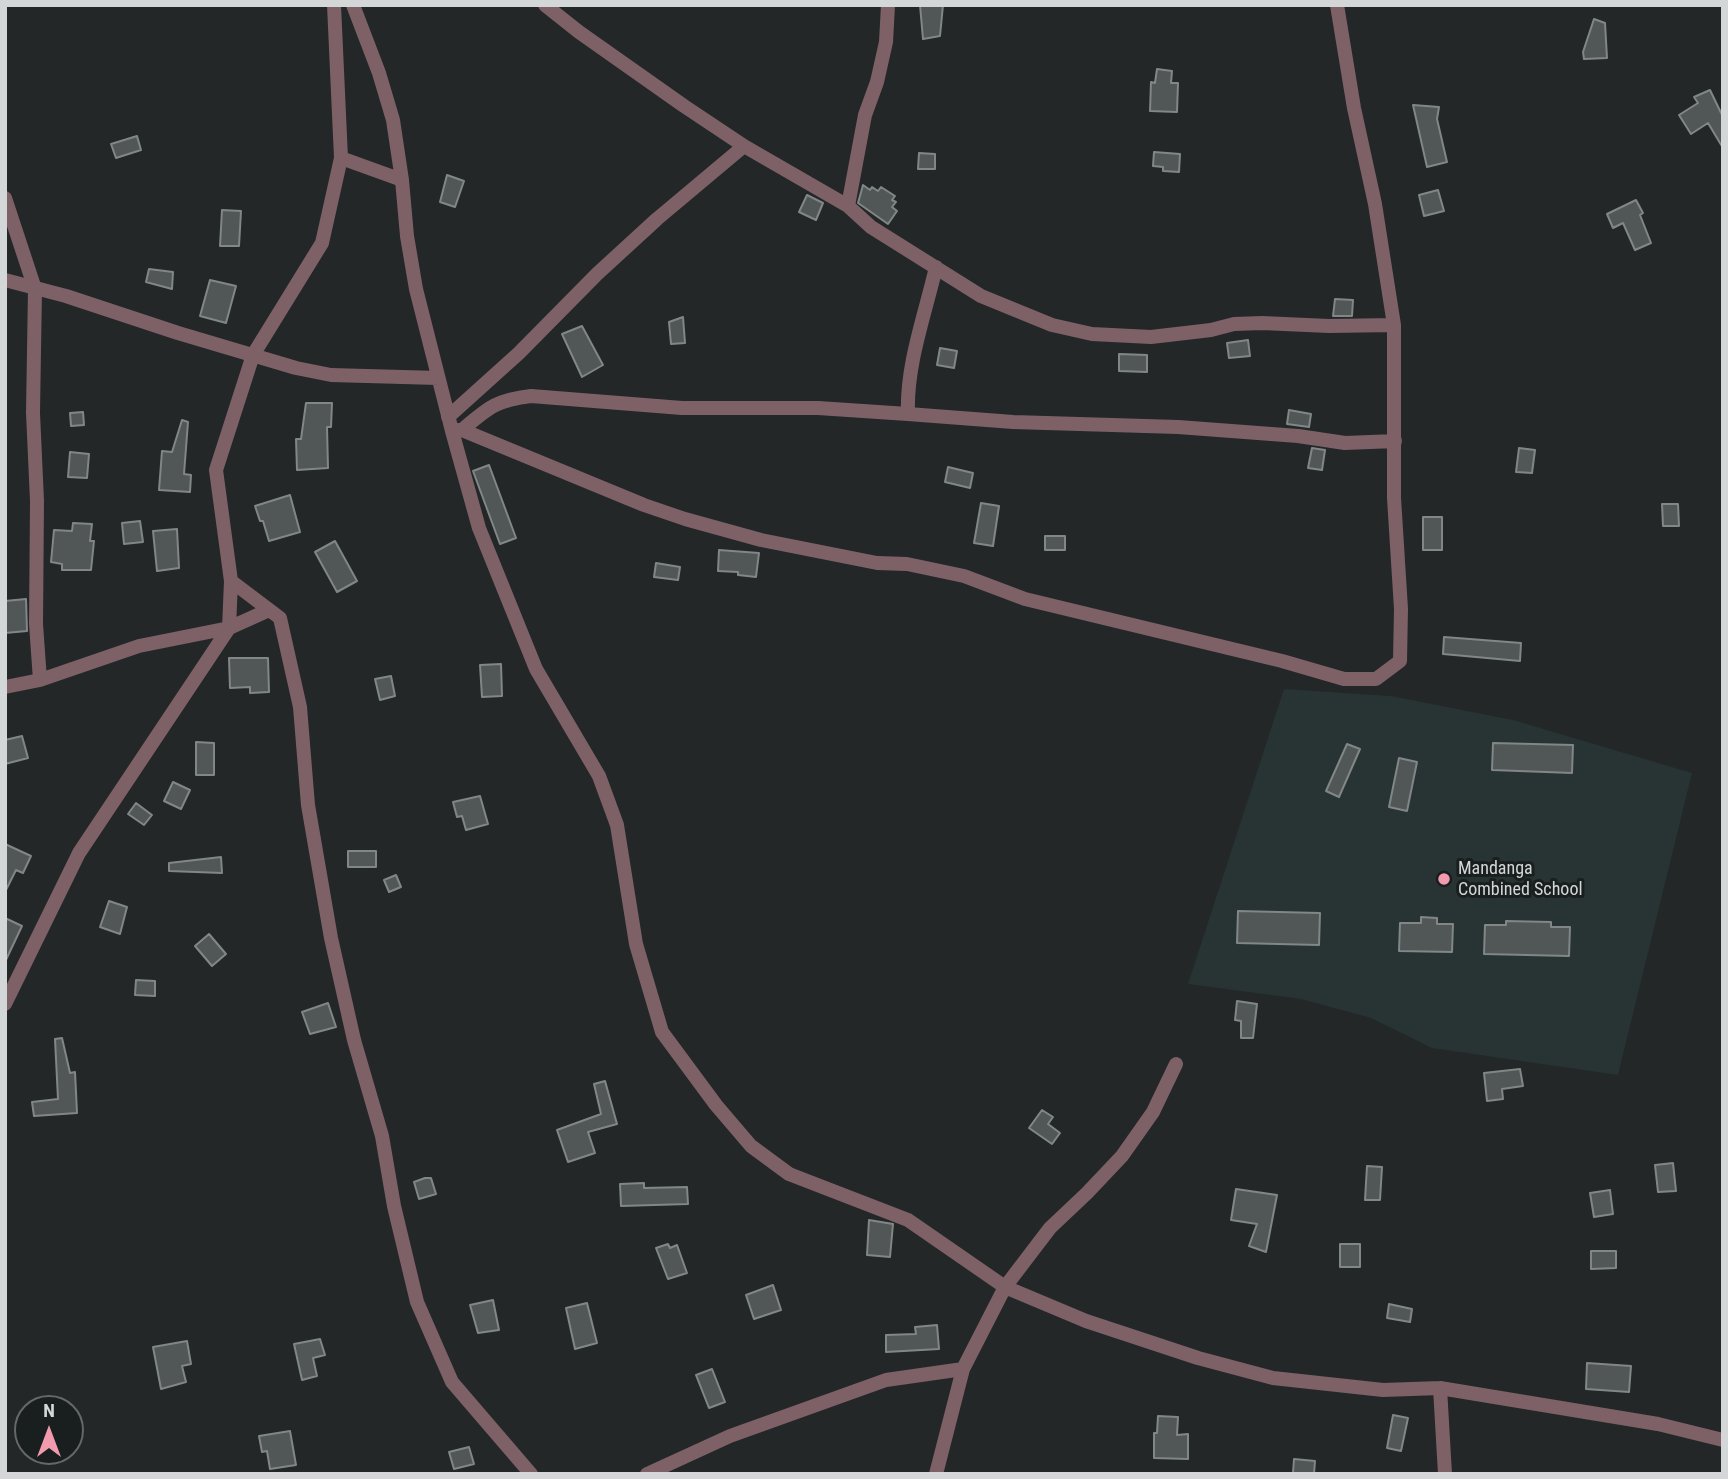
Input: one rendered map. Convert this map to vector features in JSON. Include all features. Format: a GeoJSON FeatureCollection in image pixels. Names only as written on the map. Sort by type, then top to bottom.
{"type":"FeatureCollection","features":[{"type":"Feature","properties":{"kind":"street"},"geometry":{"type":"LineString","coordinates":[[5,1004],[79,853],[229,628],[231,581],[216,470],[253,355],[322,243],[341,158],[334,5]]}},
{"type":"Feature","properties":{"kind":"street"},"geometry":{"type":"LineString","coordinates":[[353,5],[379,73],[393,120],[416,289],[479,528],[531,657],[548,692],[599,776],[617,825],[636,944],[662,1032],[716,1105],[751,1146],[789,1174],[908,1220],[1005,1287],[1086,1321],[1198,1357],[1273,1378],[1383,1390],[1440,1388],[1658,1424],[1723,1440]]}},
{"type":"Feature","properties":{"kind":"street"},"geometry":{"type":"LineString","coordinates":[[545,5],[579,32],[744,146],[848,206],[871,227],[992,301],[1052,325],[1092,334],[1151,337],[1211,330],[1234,324],[1394,325]]}},
{"type":"Feature","properties":{"kind":"street"},"geometry":{"type":"LineString","coordinates":[[848,206],[865,115],[887,42],[888,5]]}},
{"type":"Feature","properties":{"kind":"street"},"geometry":{"type":"LineString","coordinates":[[454,426],[644,505],[720,529],[877,563],[907,564],[964,576],[1025,599],[1282,661],[1344,679],[1376,679],[1400,661],[1401,609],[1394,498],[1394,325],[1375,204],[1354,108],[1337,5]]}},
{"type":"Feature","properties":{"kind":"street"},"geometry":{"type":"LineString","coordinates":[[454,426],[519,353],[597,274],[744,146]]}},
{"type":"Feature","properties":{"kind":"street"},"geometry":{"type":"LineString","coordinates":[[341,158],[402,180]]}},
{"type":"Feature","properties":{"kind":"street"},"geometry":{"type":"LineString","coordinates":[[5,198],[35,289],[33,413],[37,501],[36,624],[40,680]]}},
{"type":"Feature","properties":{"kind":"street"},"geometry":{"type":"LineString","coordinates":[[908,414],[907,393],[911,370],[936,267]]}},
{"type":"Feature","properties":{"kind":"street"},"geometry":{"type":"LineString","coordinates":[[5,280],[66,296],[253,355],[331,375],[438,378]]}},
{"type":"Feature","properties":{"kind":"street"},"geometry":{"type":"LineString","coordinates":[[454,426],[491,405],[510,398],[531,396],[682,408],[818,408],[1013,422],[1178,427],[1297,436],[1345,443],[1395,441]]}},
{"type":"Feature","properties":{"kind":"street"},"geometry":{"type":"LineString","coordinates":[[231,581],[280,618],[300,707],[308,804],[331,938],[354,1040],[382,1136],[394,1206],[417,1302],[452,1382],[531,1474]]}},
{"type":"Feature","properties":{"kind":"street"},"geometry":{"type":"LineString","coordinates":[[5,687],[40,680],[139,646],[229,628],[269,610]]}},
{"type":"Feature","properties":{"kind":"street"},"geometry":{"type":"LineString","coordinates":[[936,1474],[963,1369],[1005,1287],[1050,1228],[1122,1156],[1153,1112],[1176,1064]]}},
{"type":"Feature","properties":{"kind":"street"},"geometry":{"type":"LineString","coordinates":[[647,1474],[730,1436],[887,1380],[963,1369]]}},
{"type":"Feature","properties":{"kind":"street"},"geometry":{"type":"LineString","coordinates":[[1440,1388],[1445,1474]]}},
{"type":"Feature","properties":{"kind":"shaded area","name":"Mandanga Combined School"},"geometry":{"type":"Polygon","coordinates":[[[1284,689],[1391,696],[1513,720],[1692,773],[1618,1075],[1432,1048],[1371,1018],[1301,999],[1188,984],[1284,689]]]}},
{"type":"Feature","properties":{"kind":"building"},"geometry":{"type":"Polygon","coordinates":[[[920,5],[943,5],[940,36],[923,39],[920,5]]]}},
{"type":"Feature","properties":{"kind":"building"},"geometry":{"type":"Polygon","coordinates":[[[1594,19],[1605,23],[1607,58],[1584,59],[1583,52],[1594,19]]]}},
{"type":"Feature","properties":{"kind":"building"},"geometry":{"type":"Polygon","coordinates":[[[1157,69],[1172,71],[1171,83],[1178,83],[1177,112],[1150,111],[1151,82],[1155,83],[1157,69]]]}},
{"type":"Feature","properties":{"kind":"building"},"geometry":{"type":"Polygon","coordinates":[[[1710,90],[1723,117],[1723,148],[1708,123],[1691,134],[1679,115],[1698,103],[1694,97],[1710,90]]]}},
{"type":"Feature","properties":{"kind":"building"},"geometry":{"type":"Polygon","coordinates":[[[1413,105],[1439,107],[1437,119],[1447,162],[1427,167],[1413,105]]]}},
{"type":"Feature","properties":{"kind":"building"},"geometry":{"type":"Polygon","coordinates":[[[137,136],[141,150],[116,158],[111,144],[137,136]]]}},
{"type":"Feature","properties":{"kind":"building"},"geometry":{"type":"Polygon","coordinates":[[[1154,152],[1180,154],[1179,172],[1163,171],[1163,167],[1153,166],[1154,152]]]}},
{"type":"Feature","properties":{"kind":"building"},"geometry":{"type":"Polygon","coordinates":[[[919,153],[935,154],[935,169],[918,169],[919,153]]]}},
{"type":"Feature","properties":{"kind":"building"},"geometry":{"type":"Polygon","coordinates":[[[447,175],[464,181],[455,207],[440,202],[447,175]]]}},
{"type":"Feature","properties":{"kind":"building"},"geometry":{"type":"Polygon","coordinates":[[[863,185],[878,191],[881,187],[895,196],[892,200],[896,202],[892,207],[897,211],[888,224],[858,203],[863,185]]]}},
{"type":"Feature","properties":{"kind":"building"},"geometry":{"type":"Polygon","coordinates":[[[1438,190],[1444,211],[1424,216],[1419,195],[1438,190]]]}},
{"type":"Feature","properties":{"kind":"building"},"geometry":{"type":"Polygon","coordinates":[[[807,195],[823,203],[816,220],[799,212],[807,195]]]}},
{"type":"Feature","properties":{"kind":"building"},"geometry":{"type":"Polygon","coordinates":[[[1636,200],[1643,213],[1640,215],[1651,243],[1635,250],[1623,223],[1613,228],[1607,214],[1636,200]]]}},
{"type":"Feature","properties":{"kind":"building"},"geometry":{"type":"Polygon","coordinates":[[[222,210],[241,211],[239,246],[220,246],[222,210]]]}},
{"type":"Feature","properties":{"kind":"building"},"geometry":{"type":"Polygon","coordinates":[[[149,269],[173,272],[172,289],[146,282],[149,269]]]}},
{"type":"Feature","properties":{"kind":"building"},"geometry":{"type":"Polygon","coordinates":[[[210,280],[236,286],[226,323],[200,316],[210,280]]]}},
{"type":"Feature","properties":{"kind":"building"},"geometry":{"type":"Polygon","coordinates":[[[1335,299],[1353,300],[1352,316],[1333,316],[1335,299]]]}},
{"type":"Feature","properties":{"kind":"building"},"geometry":{"type":"Polygon","coordinates":[[[683,317],[685,343],[671,344],[669,322],[683,317]]]}},
{"type":"Feature","properties":{"kind":"building"},"geometry":{"type":"Polygon","coordinates":[[[582,326],[603,365],[582,377],[562,334],[582,326]]]}},
{"type":"Feature","properties":{"kind":"building"},"geometry":{"type":"Polygon","coordinates":[[[1248,340],[1250,356],[1229,358],[1227,343],[1248,340]]]}},
{"type":"Feature","properties":{"kind":"building"},"geometry":{"type":"Polygon","coordinates":[[[940,348],[957,351],[954,368],[937,365],[940,348]]]}},
{"type":"Feature","properties":{"kind":"building"},"geometry":{"type":"Polygon","coordinates":[[[1119,354],[1147,355],[1147,372],[1119,371],[1119,354]]]}},
{"type":"Feature","properties":{"kind":"building"},"geometry":{"type":"Polygon","coordinates":[[[306,403],[332,403],[331,427],[327,427],[328,468],[297,470],[296,439],[301,439],[306,403]]]}},
{"type":"Feature","properties":{"kind":"building"},"geometry":{"type":"Polygon","coordinates":[[[1289,410],[1311,414],[1309,427],[1287,424],[1289,410]]]}},
{"type":"Feature","properties":{"kind":"building"},"geometry":{"type":"Polygon","coordinates":[[[83,412],[84,425],[71,426],[70,413],[83,412]]]}},
{"type":"Feature","properties":{"kind":"building"},"geometry":{"type":"Polygon","coordinates":[[[182,420],[188,422],[184,474],[191,475],[190,492],[159,490],[162,451],[172,452],[182,420]]]}},
{"type":"Feature","properties":{"kind":"building"},"geometry":{"type":"Polygon","coordinates":[[[1312,448],[1325,450],[1322,470],[1308,468],[1312,448]]]}},
{"type":"Feature","properties":{"kind":"building"},"geometry":{"type":"Polygon","coordinates":[[[1519,448],[1535,450],[1532,473],[1516,472],[1519,448]]]}},
{"type":"Feature","properties":{"kind":"building"},"geometry":{"type":"Polygon","coordinates":[[[70,452],[89,454],[87,478],[68,477],[70,452]]]}},
{"type":"Feature","properties":{"kind":"building"},"geometry":{"type":"Polygon","coordinates":[[[489,465],[516,538],[500,544],[473,471],[489,465]]]}},
{"type":"Feature","properties":{"kind":"building"},"geometry":{"type":"Polygon","coordinates":[[[948,467],[973,473],[970,488],[945,482],[948,467]]]}},
{"type":"Feature","properties":{"kind":"building"},"geometry":{"type":"Polygon","coordinates":[[[290,495],[300,532],[269,541],[255,506],[290,495]]]}},
{"type":"Feature","properties":{"kind":"building"},"geometry":{"type":"Polygon","coordinates":[[[981,503],[999,506],[993,546],[974,543],[981,503]]]}},
{"type":"Feature","properties":{"kind":"building"},"geometry":{"type":"Polygon","coordinates":[[[1662,504],[1678,504],[1679,526],[1663,526],[1662,504]]]}},
{"type":"Feature","properties":{"kind":"building"},"geometry":{"type":"Polygon","coordinates":[[[1423,517],[1442,517],[1442,550],[1423,550],[1423,517]]]}},
{"type":"Feature","properties":{"kind":"building"},"geometry":{"type":"Polygon","coordinates":[[[140,521],[143,542],[124,544],[122,523],[140,521]]]}},
{"type":"Feature","properties":{"kind":"building"},"geometry":{"type":"Polygon","coordinates":[[[73,523],[92,524],[90,541],[94,541],[91,570],[62,570],[62,564],[51,562],[54,530],[72,531],[73,523]]]}},
{"type":"Feature","properties":{"kind":"building"},"geometry":{"type":"Polygon","coordinates":[[[177,529],[179,568],[157,571],[153,531],[177,529]]]}},
{"type":"Feature","properties":{"kind":"building"},"geometry":{"type":"Polygon","coordinates":[[[1045,536],[1065,536],[1065,550],[1045,550],[1045,536]]]}},
{"type":"Feature","properties":{"kind":"building"},"geometry":{"type":"Polygon","coordinates":[[[335,541],[357,581],[337,592],[315,552],[335,541]]]}},
{"type":"Feature","properties":{"kind":"building"},"geometry":{"type":"Polygon","coordinates":[[[719,550],[759,553],[756,577],[738,575],[738,572],[718,571],[719,550]]]}},
{"type":"Feature","properties":{"kind":"building"},"geometry":{"type":"Polygon","coordinates":[[[656,563],[680,567],[678,580],[654,577],[656,563]]]}},
{"type":"Feature","properties":{"kind":"building"},"geometry":{"type":"Polygon","coordinates":[[[26,599],[27,631],[5,633],[5,601],[26,599]]]}},
{"type":"Feature","properties":{"kind":"building"},"geometry":{"type":"Polygon","coordinates":[[[1444,637],[1521,643],[1520,661],[1443,654],[1444,637]]]}},
{"type":"Feature","properties":{"kind":"building"},"geometry":{"type":"Polygon","coordinates":[[[229,658],[268,658],[269,692],[250,693],[250,687],[230,688],[229,658]]]}},
{"type":"Feature","properties":{"kind":"building"},"geometry":{"type":"Polygon","coordinates":[[[501,664],[502,696],[482,697],[480,665],[501,664]]]}},
{"type":"Feature","properties":{"kind":"building"},"geometry":{"type":"Polygon","coordinates":[[[391,676],[395,696],[380,700],[375,679],[391,676]]]}},
{"type":"Feature","properties":{"kind":"building"},"geometry":{"type":"Polygon","coordinates":[[[22,736],[28,758],[5,764],[5,740],[22,736]]]}},
{"type":"Feature","properties":{"kind":"building"},"geometry":{"type":"Polygon","coordinates":[[[196,742],[214,743],[214,775],[196,775],[196,742]]]}},
{"type":"Feature","properties":{"kind":"building"},"geometry":{"type":"Polygon","coordinates":[[[1493,743],[1573,745],[1572,773],[1492,770],[1493,743]]]}},
{"type":"Feature","properties":{"kind":"building"},"geometry":{"type":"Polygon","coordinates":[[[1347,744],[1360,749],[1339,797],[1326,791],[1347,744]]]}},
{"type":"Feature","properties":{"kind":"building"},"geometry":{"type":"Polygon","coordinates":[[[1399,758],[1417,762],[1407,811],[1389,807],[1399,758]]]}},
{"type":"Feature","properties":{"kind":"building"},"geometry":{"type":"Polygon","coordinates":[[[173,782],[190,790],[181,809],[164,801],[173,782]]]}},
{"type":"Feature","properties":{"kind":"building"},"geometry":{"type":"Polygon","coordinates":[[[480,796],[488,824],[466,830],[462,816],[457,817],[453,802],[480,796]]]}},
{"type":"Feature","properties":{"kind":"building"},"geometry":{"type":"Polygon","coordinates":[[[136,803],[152,815],[144,825],[128,814],[136,803]]]}},
{"type":"Feature","properties":{"kind":"building"},"geometry":{"type":"Polygon","coordinates":[[[5,844],[31,856],[23,873],[16,870],[5,892],[5,844]]]}},
{"type":"Feature","properties":{"kind":"building"},"geometry":{"type":"Polygon","coordinates":[[[348,851],[376,851],[376,867],[348,867],[348,851]]]}},
{"type":"Feature","properties":{"kind":"building"},"geometry":{"type":"Polygon","coordinates":[[[221,857],[222,873],[169,871],[169,863],[221,857]]]}},
{"type":"Feature","properties":{"kind":"building"},"geometry":{"type":"Polygon","coordinates":[[[396,875],[401,887],[389,892],[384,880],[396,875]]]}},
{"type":"Feature","properties":{"kind":"building"},"geometry":{"type":"Polygon","coordinates":[[[109,901],[127,907],[120,934],[100,927],[109,901]]]}},
{"type":"Feature","properties":{"kind":"building"},"geometry":{"type":"Polygon","coordinates":[[[1238,911],[1320,913],[1319,945],[1237,943],[1238,911]]]}},
{"type":"Feature","properties":{"kind":"building"},"geometry":{"type":"Polygon","coordinates":[[[1421,917],[1437,918],[1437,924],[1453,924],[1452,952],[1399,951],[1400,923],[1421,923],[1421,917]]]}},
{"type":"Feature","properties":{"kind":"building"},"geometry":{"type":"Polygon","coordinates":[[[5,918],[22,926],[5,962],[5,918]]]}},
{"type":"Feature","properties":{"kind":"building"},"geometry":{"type":"Polygon","coordinates":[[[1506,921],[1551,922],[1551,927],[1570,927],[1569,956],[1484,954],[1485,925],[1506,925],[1506,921]]]}},
{"type":"Feature","properties":{"kind":"building"},"geometry":{"type":"Polygon","coordinates":[[[209,934],[226,954],[212,966],[195,946],[209,934]]]}},
{"type":"Feature","properties":{"kind":"building"},"geometry":{"type":"Polygon","coordinates":[[[136,980],[155,981],[155,996],[135,995],[136,980]]]}},
{"type":"Feature","properties":{"kind":"building"},"geometry":{"type":"Polygon","coordinates":[[[1237,1001],[1257,1004],[1253,1038],[1241,1038],[1241,1021],[1235,1020],[1237,1001]]]}},
{"type":"Feature","properties":{"kind":"building"},"geometry":{"type":"Polygon","coordinates":[[[328,1003],[336,1027],[310,1034],[302,1012],[328,1003]]]}},
{"type":"Feature","properties":{"kind":"building"},"geometry":{"type":"Polygon","coordinates":[[[62,1038],[70,1073],[75,1072],[77,1113],[34,1116],[32,1102],[58,1099],[55,1039],[62,1038]]]}},
{"type":"Feature","properties":{"kind":"building"},"geometry":{"type":"Polygon","coordinates":[[[1520,1069],[1523,1086],[1502,1089],[1503,1099],[1487,1101],[1484,1073],[1520,1069]]]}},
{"type":"Feature","properties":{"kind":"building"},"geometry":{"type":"Polygon","coordinates":[[[605,1081],[617,1124],[588,1132],[595,1153],[568,1162],[557,1130],[601,1114],[594,1084],[605,1081]]]}},
{"type":"Feature","properties":{"kind":"building"},"geometry":{"type":"Polygon","coordinates":[[[1042,1110],[1053,1117],[1048,1124],[1060,1133],[1052,1144],[1029,1128],[1042,1110]]]}},
{"type":"Feature","properties":{"kind":"building"},"geometry":{"type":"Polygon","coordinates":[[[1673,1163],[1676,1191],[1658,1192],[1655,1165],[1673,1163]]]}},
{"type":"Feature","properties":{"kind":"building"},"geometry":{"type":"Polygon","coordinates":[[[1367,1166],[1382,1167],[1380,1200],[1365,1200],[1367,1166]]]}},
{"type":"Feature","properties":{"kind":"building"},"geometry":{"type":"Polygon","coordinates":[[[431,1178],[436,1194],[419,1199],[414,1182],[431,1178]]]}},
{"type":"Feature","properties":{"kind":"building"},"geometry":{"type":"Polygon","coordinates":[[[644,1183],[644,1188],[687,1187],[688,1204],[621,1206],[620,1184],[644,1183]]]}},
{"type":"Feature","properties":{"kind":"building"},"geometry":{"type":"Polygon","coordinates":[[[1236,1189],[1277,1195],[1266,1252],[1249,1246],[1257,1224],[1231,1220],[1236,1189]]]}},
{"type":"Feature","properties":{"kind":"building"},"geometry":{"type":"Polygon","coordinates":[[[1610,1190],[1613,1214],[1594,1217],[1590,1193],[1610,1190]]]}},
{"type":"Feature","properties":{"kind":"building"},"geometry":{"type":"Polygon","coordinates":[[[869,1220],[893,1224],[890,1257],[867,1255],[869,1220]]]}},
{"type":"Feature","properties":{"kind":"building"},"geometry":{"type":"Polygon","coordinates":[[[668,1244],[670,1248],[677,1245],[687,1273],[668,1279],[656,1248],[668,1244]]]}},
{"type":"Feature","properties":{"kind":"building"},"geometry":{"type":"Polygon","coordinates":[[[1340,1244],[1360,1244],[1360,1267],[1340,1267],[1340,1244]]]}},
{"type":"Feature","properties":{"kind":"building"},"geometry":{"type":"Polygon","coordinates":[[[1591,1251],[1616,1251],[1616,1268],[1591,1269],[1591,1251]]]}},
{"type":"Feature","properties":{"kind":"building"},"geometry":{"type":"Polygon","coordinates":[[[773,1285],[781,1310],[754,1319],[746,1295],[773,1285]]]}},
{"type":"Feature","properties":{"kind":"building"},"geometry":{"type":"Polygon","coordinates":[[[493,1300],[499,1330],[478,1333],[470,1305],[493,1300]]]}},
{"type":"Feature","properties":{"kind":"building"},"geometry":{"type":"Polygon","coordinates":[[[587,1303],[597,1343],[575,1349],[566,1308],[587,1303]]]}},
{"type":"Feature","properties":{"kind":"building"},"geometry":{"type":"Polygon","coordinates":[[[1389,1304],[1412,1309],[1410,1322],[1387,1318],[1389,1304]]]}},
{"type":"Feature","properties":{"kind":"building"},"geometry":{"type":"Polygon","coordinates":[[[937,1325],[939,1349],[886,1352],[886,1335],[916,1334],[915,1327],[937,1325]]]}},
{"type":"Feature","properties":{"kind":"building"},"geometry":{"type":"Polygon","coordinates":[[[320,1339],[325,1355],[313,1358],[317,1376],[302,1380],[294,1344],[320,1339]]]}},
{"type":"Feature","properties":{"kind":"building"},"geometry":{"type":"Polygon","coordinates":[[[187,1341],[191,1364],[182,1366],[186,1382],[161,1389],[153,1347],[187,1341]]]}},
{"type":"Feature","properties":{"kind":"building"},"geometry":{"type":"Polygon","coordinates":[[[1587,1363],[1631,1366],[1629,1392],[1586,1389],[1587,1363]]]}},
{"type":"Feature","properties":{"kind":"building"},"geometry":{"type":"Polygon","coordinates":[[[712,1369],[725,1402],[709,1408],[696,1375],[712,1369]]]}},
{"type":"Feature","properties":{"kind":"building"},"geometry":{"type":"Polygon","coordinates":[[[1393,1415],[1408,1418],[1401,1451],[1387,1448],[1393,1415]]]}},
{"type":"Feature","properties":{"kind":"building"},"geometry":{"type":"Polygon","coordinates":[[[1158,1416],[1178,1417],[1177,1435],[1188,1434],[1188,1459],[1154,1458],[1154,1433],[1157,1433],[1158,1416]]]}},
{"type":"Feature","properties":{"kind":"building"},"geometry":{"type":"Polygon","coordinates":[[[290,1431],[296,1465],[270,1469],[267,1451],[262,1452],[259,1436],[290,1431]]]}},
{"type":"Feature","properties":{"kind":"building"},"geometry":{"type":"Polygon","coordinates":[[[469,1447],[474,1464],[454,1469],[449,1452],[469,1447]]]}},
{"type":"Feature","properties":{"kind":"building"},"geometry":{"type":"Polygon","coordinates":[[[1294,1459],[1315,1461],[1314,1474],[1293,1473],[1294,1459]]]}},
{"type":"Feature","properties":{"kind":"place","name":"Mandanga Combined School"},"geometry":{"type":"Point","coordinates":[1444,879]}}]}
